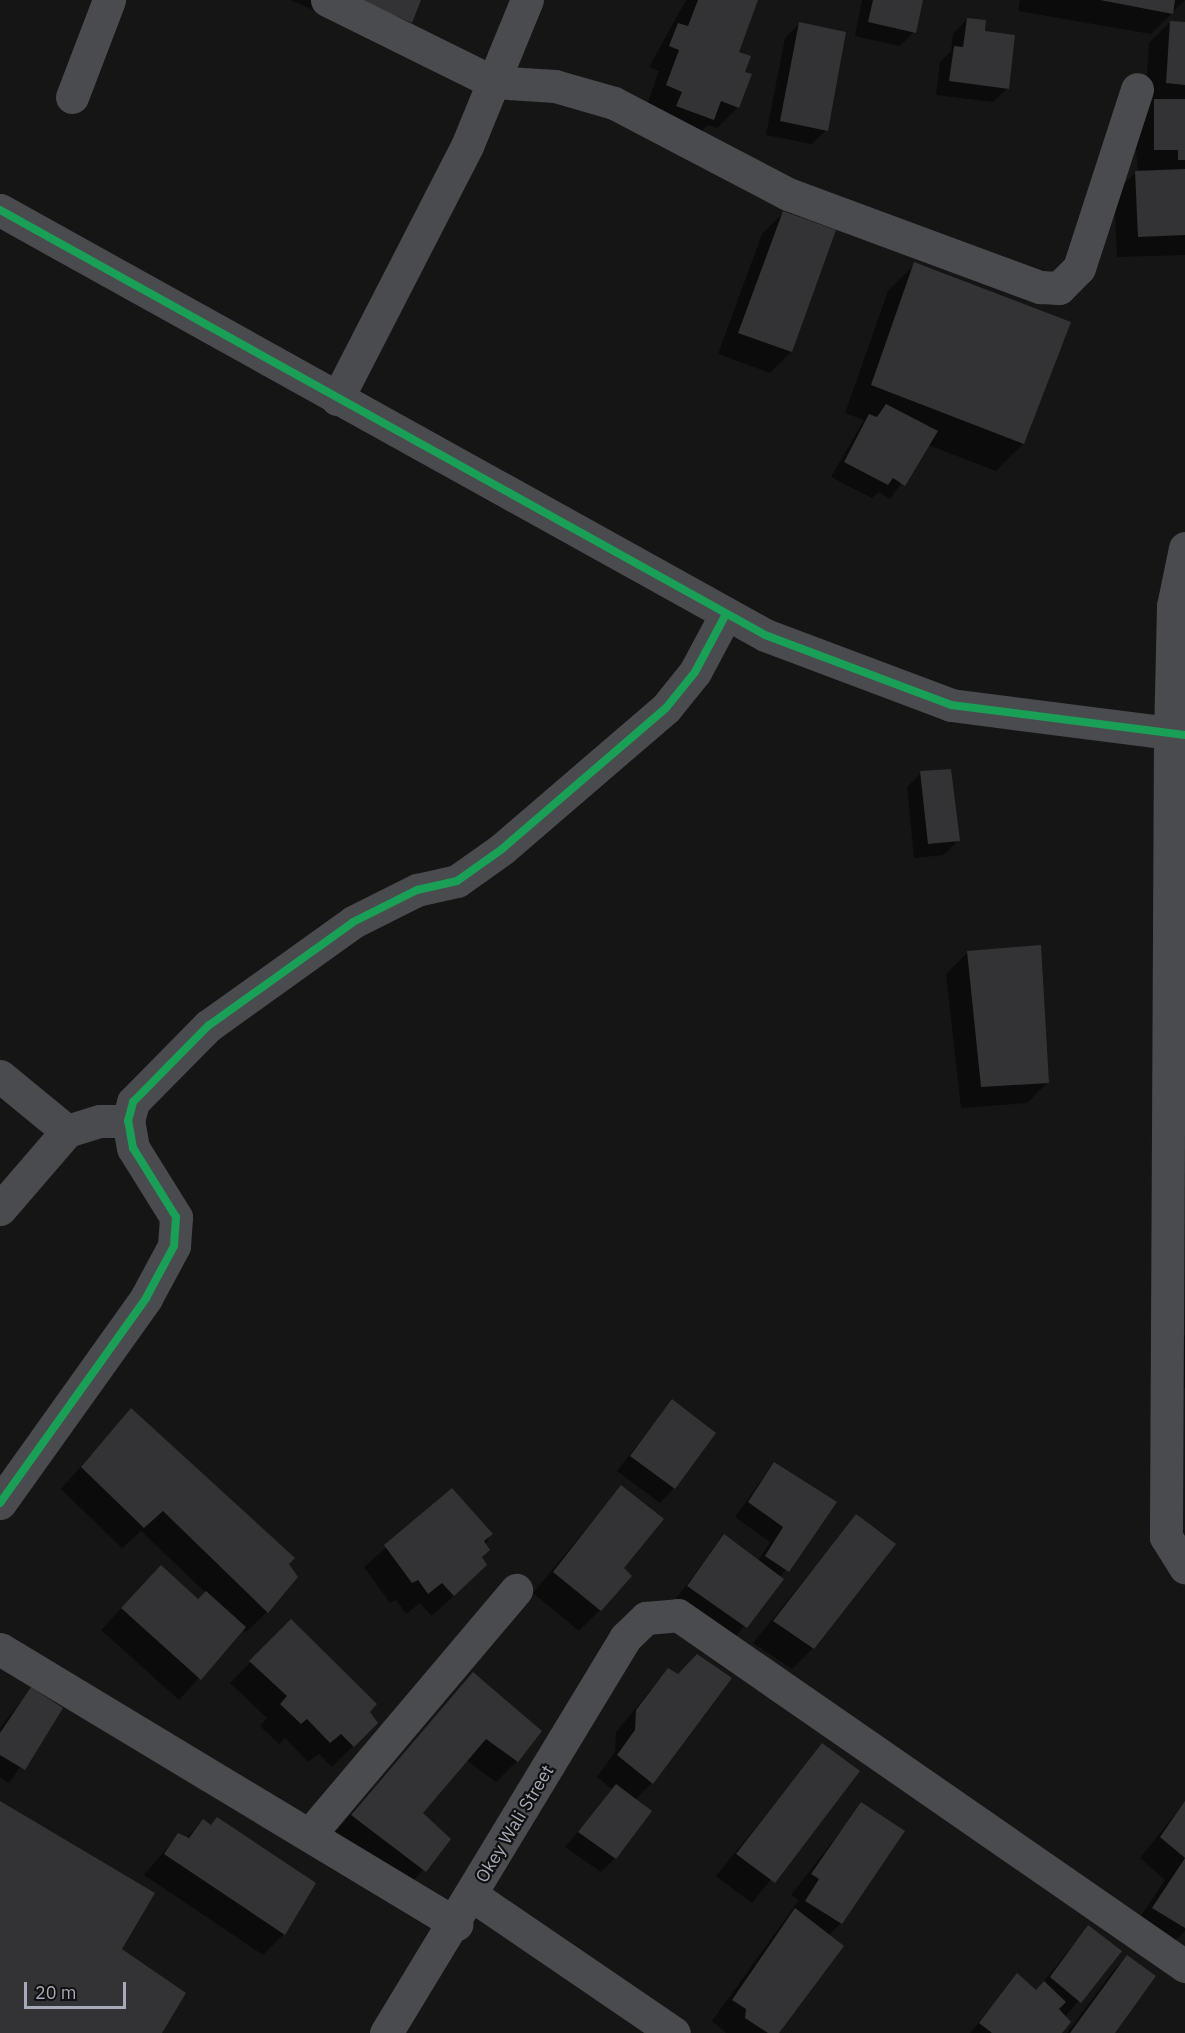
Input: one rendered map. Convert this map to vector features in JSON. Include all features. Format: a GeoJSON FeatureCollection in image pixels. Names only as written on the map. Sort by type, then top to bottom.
{"type":"FeatureCollection","features":[{"type":"Feature","properties":{"kind":"street"},"geometry":{"type":"LineString","coordinates":[[72,97],[109,0]]}},
{"type":"Feature","properties":{"kind":"street"},"geometry":{"type":"LineString","coordinates":[[327,0],[493,82],[555,86],[614,103],[788,194],[1040,287],[1059,288],[1079,268],[1137,89]]}},
{"type":"Feature","properties":{"kind":"street"},"geometry":{"type":"LineString","coordinates":[[337,399],[467,146],[527,0]]}},
{"type":"Feature","properties":{"kind":"street"},"geometry":{"type":"LineString","coordinates":[[0,210],[765,635],[951,705],[1178,735]]}},
{"type":"Feature","properties":{"kind":"street"},"geometry":{"type":"LineString","coordinates":[[1185,548],[1173,606],[1178,735],[1166,1538],[1185,1567]]}},
{"type":"Feature","properties":{"kind":"street"},"geometry":{"type":"LineString","coordinates":[[0,1503],[146,1298],[174,1246],[176,1216],[133,1148],[128,1121],[134,1102],[218,1019],[353,922],[417,890],[457,881],[502,849],[666,708],[695,672],[726,614]]}},
{"type":"Feature","properties":{"kind":"street"},"geometry":{"type":"LineString","coordinates":[[0,1076],[67,1131]]}},
{"type":"Feature","properties":{"kind":"street"},"geometry":{"type":"LineString","coordinates":[[0,1209],[67,1131],[100,1121],[128,1121]]}},
{"type":"Feature","properties":{"kind":"street"},"geometry":{"type":"LineString","coordinates":[[309,1834],[516,1590]]}},
{"type":"Feature","properties":{"kind":"street","name":"Okey Wali Street"},"geometry":{"type":"LineString","coordinates":[[386,2033],[456,1924],[625,1638],[646,1618],[678,1615],[1185,1966]]}},
{"type":"Feature","properties":{"kind":"street"},"geometry":{"type":"LineString","coordinates":[[0,1649],[456,1924]]}},
{"type":"Feature","properties":{"kind":"street"},"geometry":{"type":"LineString","coordinates":[[472,1896],[674,2033]]}},
{"type":"Feature","properties":{"kind":"building"},"geometry":{"type":"Polygon","coordinates":[[[359,0],[421,0],[412,23],[359,0]]]}},
{"type":"Feature","properties":{"kind":"building"},"geometry":{"type":"Polygon","coordinates":[[[698,0],[758,0],[739,52],[751,56],[745,72],[752,74],[739,108],[721,101],[714,120],[676,106],[682,92],[666,85],[679,50],[669,46],[678,23],[688,26],[698,0]]]}},
{"type":"Feature","properties":{"kind":"building"},"geometry":{"type":"Polygon","coordinates":[[[873,0],[923,0],[916,33],[868,22],[873,0]]]}},
{"type":"Feature","properties":{"kind":"building"},"geometry":{"type":"Polygon","coordinates":[[[1100,0],[1175,0],[1173,14],[1100,0]]]}},
{"type":"Feature","properties":{"kind":"building"},"geometry":{"type":"Polygon","coordinates":[[[967,18],[986,20],[985,31],[1015,35],[1009,89],[949,81],[954,46],[963,47],[967,18]]]}},
{"type":"Feature","properties":{"kind":"building"},"geometry":{"type":"Polygon","coordinates":[[[1170,21],[1185,22],[1185,85],[1166,83],[1170,21]]]}},
{"type":"Feature","properties":{"kind":"building"},"geometry":{"type":"Polygon","coordinates":[[[799,22],[846,32],[828,131],[780,121],[799,22]]]}},
{"type":"Feature","properties":{"kind":"building"},"geometry":{"type":"Polygon","coordinates":[[[1154,99],[1185,99],[1185,160],[1178,160],[1178,150],[1154,150],[1154,99]]]}},
{"type":"Feature","properties":{"kind":"building"},"geometry":{"type":"Polygon","coordinates":[[[1185,169],[1185,235],[1138,237],[1135,171],[1185,169]]]}},
{"type":"Feature","properties":{"kind":"building"},"geometry":{"type":"Polygon","coordinates":[[[783,211],[836,230],[792,352],[738,333],[783,211]]]}},
{"type":"Feature","properties":{"kind":"building"},"geometry":{"type":"Polygon","coordinates":[[[914,262],[1071,322],[1024,444],[871,385],[914,262]]]}},
{"type":"Feature","properties":{"kind":"building"},"geometry":{"type":"Polygon","coordinates":[[[886,404],[938,431],[905,486],[893,478],[888,485],[844,462],[869,414],[877,417],[886,404]]]}},
{"type":"Feature","properties":{"kind":"building"},"geometry":{"type":"Polygon","coordinates":[[[951,769],[960,841],[928,844],[920,771],[951,769]]]}},
{"type":"Feature","properties":{"kind":"building"},"geometry":{"type":"Polygon","coordinates":[[[1041,945],[1049,1083],[981,1087],[967,951],[1041,945]]]}},
{"type":"Feature","properties":{"kind":"building"},"geometry":{"type":"Polygon","coordinates":[[[672,1399],[716,1433],[675,1489],[630,1456],[672,1399]]]}},
{"type":"Feature","properties":{"kind":"building"},"geometry":{"type":"Polygon","coordinates":[[[131,1408],[295,1558],[289,1564],[298,1577],[268,1613],[163,1511],[144,1528],[81,1467],[131,1408]]]}},
{"type":"Feature","properties":{"kind":"building"},"geometry":{"type":"Polygon","coordinates":[[[774,1462],[837,1502],[789,1572],[765,1556],[783,1527],[748,1502],[774,1462]]]}},
{"type":"Feature","properties":{"kind":"building"},"geometry":{"type":"Polygon","coordinates":[[[621,1485],[664,1519],[624,1568],[632,1576],[601,1611],[553,1572],[621,1485]]]}},
{"type":"Feature","properties":{"kind":"building"},"geometry":{"type":"Polygon","coordinates":[[[452,1488],[493,1534],[484,1541],[490,1550],[482,1557],[487,1565],[454,1596],[442,1583],[428,1594],[418,1580],[412,1583],[384,1545],[452,1488]]]}},
{"type":"Feature","properties":{"kind":"building"},"geometry":{"type":"Polygon","coordinates":[[[856,1514],[896,1544],[814,1649],[773,1621],[856,1514]]]}},
{"type":"Feature","properties":{"kind":"building"},"geometry":{"type":"Polygon","coordinates":[[[724,1534],[784,1579],[747,1628],[687,1586],[724,1534]]]}},
{"type":"Feature","properties":{"kind":"building"},"geometry":{"type":"Polygon","coordinates":[[[161,1565],[198,1599],[206,1591],[246,1627],[201,1680],[121,1608],[161,1565]]]}},
{"type":"Feature","properties":{"kind":"building"},"geometry":{"type":"Polygon","coordinates":[[[291,1619],[377,1704],[370,1712],[378,1723],[354,1747],[341,1734],[330,1743],[307,1719],[301,1724],[280,1704],[287,1696],[249,1661],[291,1619]]]}},
{"type":"Feature","properties":{"kind":"building"},"geometry":{"type":"Polygon","coordinates":[[[697,1654],[732,1678],[653,1784],[617,1755],[635,1730],[636,1710],[668,1668],[678,1674],[697,1654]]]}},
{"type":"Feature","properties":{"kind":"building"},"geometry":{"type":"Polygon","coordinates":[[[473,1672],[542,1731],[518,1762],[486,1739],[423,1813],[451,1839],[426,1872],[351,1815],[473,1672]]]}},
{"type":"Feature","properties":{"kind":"building"},"geometry":{"type":"Polygon","coordinates":[[[31,1687],[63,1708],[25,1770],[0,1755],[0,1733],[31,1687]]]}},
{"type":"Feature","properties":{"kind":"building"},"geometry":{"type":"Polygon","coordinates":[[[822,1743],[860,1771],[775,1883],[736,1854],[822,1743]]]}},
{"type":"Feature","properties":{"kind":"building"},"geometry":{"type":"Polygon","coordinates":[[[616,1784],[652,1811],[616,1859],[578,1832],[616,1784]]]}},
{"type":"Feature","properties":{"kind":"building"},"geometry":{"type":"Polygon","coordinates":[[[0,1801],[155,1893],[122,1949],[186,1993],[162,2033],[0,2033],[0,1801]]]}},
{"type":"Feature","properties":{"kind":"building"},"geometry":{"type":"Polygon","coordinates":[[[1185,1801],[1185,1858],[1160,1837],[1185,1801]]]}},
{"type":"Feature","properties":{"kind":"building"},"geometry":{"type":"Polygon","coordinates":[[[861,1802],[905,1831],[842,1924],[805,1901],[819,1879],[811,1874],[861,1802]]]}},
{"type":"Feature","properties":{"kind":"building"},"geometry":{"type":"Polygon","coordinates":[[[217,1817],[316,1883],[285,1935],[164,1854],[178,1833],[189,1838],[203,1819],[211,1825],[217,1817]]]}},
{"type":"Feature","properties":{"kind":"building"},"geometry":{"type":"Polygon","coordinates":[[[1185,1858],[1185,1928],[1152,1908],[1185,1858]]]}},
{"type":"Feature","properties":{"kind":"building"},"geometry":{"type":"Polygon","coordinates":[[[795,1908],[844,1946],[779,2033],[768,2033],[745,2018],[746,2009],[732,2000],[795,1908]]]}},
{"type":"Feature","properties":{"kind":"building"},"geometry":{"type":"Polygon","coordinates":[[[1088,1925],[1122,1951],[1081,2003],[1050,1977],[1088,1925]]]}},
{"type":"Feature","properties":{"kind":"building"},"geometry":{"type":"Polygon","coordinates":[[[1127,1955],[1156,1976],[1115,2033],[1070,2033],[1127,1955]]]}},
{"type":"Feature","properties":{"kind":"building"},"geometry":{"type":"Polygon","coordinates":[[[1017,1973],[1036,1990],[1044,1981],[1066,2002],[1059,2009],[1071,2022],[1062,2033],[992,2033],[979,2023],[1017,1973]]]}},
{"type":"Feature","properties":{"kind":"cycle path"},"geometry":{"type":"LineString","coordinates":[[0,210],[765,635],[951,705],[1185,735]]}},
{"type":"Feature","properties":{"kind":"cycle path"},"geometry":{"type":"LineString","coordinates":[[0,1503],[146,1298],[174,1246],[176,1217],[133,1148],[128,1121],[133,1102],[208,1026],[353,922],[417,890],[457,881],[502,849],[666,708],[695,672],[726,614]]}}]}
